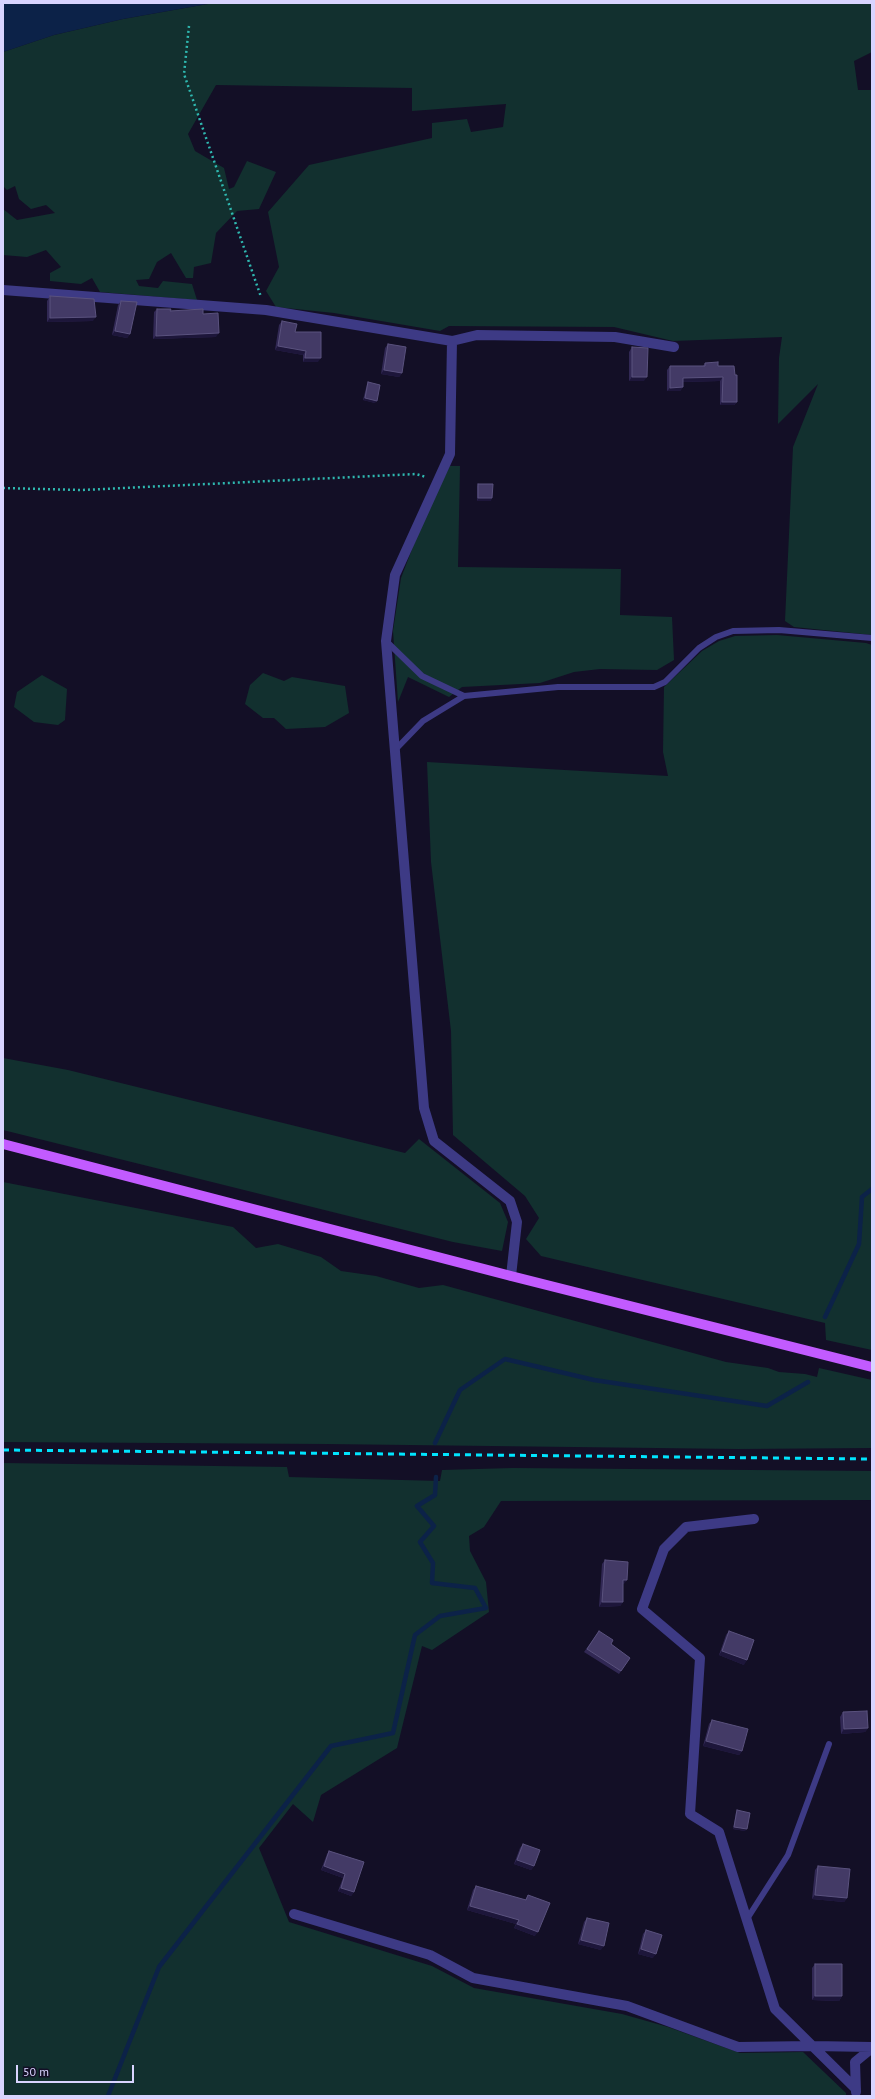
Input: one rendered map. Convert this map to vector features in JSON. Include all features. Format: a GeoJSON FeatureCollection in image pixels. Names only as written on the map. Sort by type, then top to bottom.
{"type":"FeatureCollection","features":[{"type":"Feature","properties":{"kind":"main road"},"geometry":{"type":"LineString","coordinates":[[3,1144],[511,1276],[872,1367]]}},
{"type":"Feature","properties":{"kind":"street"},"geometry":{"type":"LineString","coordinates":[[3,290],[266,310],[452,341],[477,335],[614,337],[674,347]]}},
{"type":"Feature","properties":{"kind":"street"},"geometry":{"type":"LineString","coordinates":[[452,341],[450,454],[395,575],[386,641],[424,1108],[434,1141],[510,1201],[517,1222],[511,1276]]}},
{"type":"Feature","properties":{"kind":"street"},"geometry":{"type":"LineString","coordinates":[[754,1518],[686,1526],[664,1549],[642,1609],[700,1658],[690,1814],[719,1832],[775,2009],[856,2093]]}},
{"type":"Feature","properties":{"kind":"street"},"geometry":{"type":"LineString","coordinates":[[294,1914],[430,1955],[473,1978],[627,2006],[738,2047],[812,2046],[872,2048]]}},
{"type":"Feature","properties":{"kind":"street"},"geometry":{"type":"LineString","coordinates":[[856,2093],[855,2062],[872,2048]]}},
{"type":"Feature","properties":{"kind":"lane"},"geometry":{"type":"LineString","coordinates":[[394,751],[423,721],[464,696],[558,686],[654,687],[665,682],[699,648],[716,637],[734,631],[779,630],[872,638]]}},
{"type":"Feature","properties":{"kind":"lane"},"geometry":{"type":"LineString","coordinates":[[386,641],[422,676],[464,696]]}},
{"type":"Feature","properties":{"kind":"lane"},"geometry":{"type":"LineString","coordinates":[[747,1919],[788,1855],[829,1744]]}},
{"type":"Feature","properties":{"kind":"path"},"geometry":{"type":"LineString","coordinates":[[189,26],[184,74],[266,310]]}},
{"type":"Feature","properties":{"kind":"path"},"geometry":{"type":"LineString","coordinates":[[3,488],[82,490],[416,474],[438,480]]}},
{"type":"Feature","properties":{"kind":"green space"},"geometry":{"type":"Polygon","coordinates":[[[213,3],[872,3],[872,52],[854,61],[858,90],[872,90],[872,635],[794,627],[785,621],[793,447],[818,384],[778,424],[779,358],[782,337],[673,341],[614,327],[449,326],[440,331],[334,313],[276,307],[266,291],[279,267],[268,212],[309,165],[432,138],[432,123],[467,119],[471,132],[503,127],[506,104],[412,111],[412,88],[216,85],[188,134],[195,151],[224,168],[229,189],[234,187],[247,161],[276,172],[259,209],[237,211],[216,233],[211,263],[194,267],[193,278],[186,278],[171,253],[157,262],[149,279],[136,280],[139,286],[158,288],[163,281],[192,284],[197,300],[100,292],[92,278],[81,284],[50,281],[50,273],[61,267],[46,250],[27,257],[3,255],[3,209],[17,220],[55,213],[46,205],[31,209],[19,199],[15,186],[7,190],[3,186],[3,52],[54,35],[123,19],[213,3]]]}},
{"type":"Feature","properties":{"kind":"green space"},"geometry":{"type":"Polygon","coordinates":[[[450,466],[460,466],[458,567],[621,569],[620,615],[672,617],[674,660],[657,670],[600,669],[574,672],[540,683],[462,687],[449,697],[408,677],[398,702],[393,631],[401,578],[426,513],[450,466]]]}},
{"type":"Feature","properties":{"kind":"green space"},"geometry":{"type":"Polygon","coordinates":[[[777,635],[866,643],[872,645],[872,1350],[826,1340],[825,1323],[541,1256],[526,1239],[539,1218],[525,1196],[453,1135],[451,1031],[431,862],[427,762],[668,776],[663,752],[664,687],[702,651],[719,641],[735,636],[777,635]]]}},
{"type":"Feature","properties":{"kind":"green space"},"geometry":{"type":"Polygon","coordinates":[[[263,673],[284,681],[292,677],[345,686],[349,713],[325,727],[286,729],[274,718],[263,718],[245,704],[250,685],[263,673]]]}},
{"type":"Feature","properties":{"kind":"green space"},"geometry":{"type":"Polygon","coordinates":[[[42,675],[67,689],[65,720],[58,725],[34,722],[14,707],[17,692],[42,675]]]}},
{"type":"Feature","properties":{"kind":"green space"},"geometry":{"type":"Polygon","coordinates":[[[3,1058],[68,1070],[405,1153],[419,1139],[500,1203],[508,1222],[502,1251],[453,1242],[3,1130],[3,1058]]]}},
{"type":"Feature","properties":{"kind":"green space"},"geometry":{"type":"Polygon","coordinates":[[[3,1182],[233,1227],[256,1248],[278,1244],[321,1257],[341,1271],[376,1276],[419,1288],[443,1285],[726,1362],[768,1368],[779,1372],[805,1374],[817,1377],[819,1368],[872,1380],[872,1448],[738,1449],[3,1442],[3,1182]]]}},
{"type":"Feature","properties":{"kind":"green space"},"geometry":{"type":"Polygon","coordinates":[[[3,1463],[287,1467],[289,1477],[440,1481],[442,1470],[513,1468],[872,1471],[872,1500],[501,1501],[484,1527],[469,1536],[470,1551],[486,1582],[489,1612],[432,1650],[422,1646],[397,1748],[321,1795],[313,1822],[293,1804],[259,1848],[289,1922],[432,1966],[474,1988],[622,2014],[668,2027],[740,2053],[803,2052],[846,2093],[846,2096],[3,2096],[3,1463]]]}},
{"type":"Feature","properties":{"kind":"water"},"geometry":{"type":"Polygon","coordinates":[[[3,3],[213,3],[123,19],[54,35],[3,52],[3,3]]]}},
{"type":"Feature","properties":{"kind":"building"},"geometry":{"type":"Polygon","coordinates":[[[50,296],[94,299],[96,317],[50,318],[50,296]]]}},
{"type":"Feature","properties":{"kind":"building"},"geometry":{"type":"Polygon","coordinates":[[[121,301],[137,302],[130,334],[115,331],[121,301]]]}},
{"type":"Feature","properties":{"kind":"building"},"geometry":{"type":"Polygon","coordinates":[[[157,309],[171,309],[170,311],[203,309],[203,314],[218,313],[219,333],[156,336],[157,309]]]}},
{"type":"Feature","properties":{"kind":"building"},"geometry":{"type":"Polygon","coordinates":[[[282,321],[297,324],[295,332],[321,332],[321,358],[305,358],[306,351],[278,346],[282,321]]]}},
{"type":"Feature","properties":{"kind":"building"},"geometry":{"type":"Polygon","coordinates":[[[388,344],[406,347],[402,373],[384,370],[388,344]]]}},
{"type":"Feature","properties":{"kind":"building"},"geometry":{"type":"Polygon","coordinates":[[[632,347],[648,348],[647,377],[632,377],[632,347]]]}},
{"type":"Feature","properties":{"kind":"building"},"geometry":{"type":"Polygon","coordinates":[[[718,362],[718,366],[734,366],[735,375],[737,375],[737,402],[722,402],[723,377],[683,378],[683,387],[670,388],[670,366],[705,366],[705,363],[718,362]]]}},
{"type":"Feature","properties":{"kind":"building"},"geometry":{"type":"Polygon","coordinates":[[[368,382],[380,385],[377,401],[365,398],[368,382]]]}},
{"type":"Feature","properties":{"kind":"building"},"geometry":{"type":"Polygon","coordinates":[[[478,484],[493,484],[492,498],[478,498],[478,484]]]}},
{"type":"Feature","properties":{"kind":"building"},"geometry":{"type":"Polygon","coordinates":[[[605,1560],[628,1562],[627,1580],[623,1580],[623,1602],[602,1602],[605,1560]]]}},
{"type":"Feature","properties":{"kind":"building"},"geometry":{"type":"Polygon","coordinates":[[[599,1631],[613,1640],[611,1644],[630,1658],[621,1671],[587,1649],[599,1631]]]}},
{"type":"Feature","properties":{"kind":"building"},"geometry":{"type":"Polygon","coordinates":[[[729,1631],[754,1640],[747,1660],[722,1651],[729,1631]]]}},
{"type":"Feature","properties":{"kind":"building"},"geometry":{"type":"Polygon","coordinates":[[[867,1711],[868,1728],[844,1729],[843,1712],[867,1711]]]}},
{"type":"Feature","properties":{"kind":"building"},"geometry":{"type":"Polygon","coordinates":[[[712,1720],[748,1729],[742,1751],[706,1741],[712,1720]]]}},
{"type":"Feature","properties":{"kind":"building"},"geometry":{"type":"Polygon","coordinates":[[[737,1810],[750,1813],[747,1829],[734,1827],[737,1810]]]}},
{"type":"Feature","properties":{"kind":"building"},"geometry":{"type":"Polygon","coordinates":[[[523,1844],[540,1850],[534,1866],[517,1860],[523,1844]]]}},
{"type":"Feature","properties":{"kind":"building"},"geometry":{"type":"Polygon","coordinates":[[[329,1851],[364,1862],[354,1892],[341,1888],[345,1874],[324,1866],[329,1851]]]}},
{"type":"Feature","properties":{"kind":"building"},"geometry":{"type":"Polygon","coordinates":[[[818,1866],[850,1869],[847,1898],[815,1895],[818,1866]]]}},
{"type":"Feature","properties":{"kind":"building"},"geometry":{"type":"Polygon","coordinates":[[[476,1886],[526,1900],[528,1895],[550,1903],[538,1932],[517,1924],[519,1920],[470,1906],[476,1886]]]}},
{"type":"Feature","properties":{"kind":"building"},"geometry":{"type":"Polygon","coordinates":[[[587,1918],[609,1923],[604,1946],[581,1940],[587,1918]]]}},
{"type":"Feature","properties":{"kind":"building"},"geometry":{"type":"Polygon","coordinates":[[[646,1930],[662,1935],[656,1954],[641,1949],[646,1930]]]}},
{"type":"Feature","properties":{"kind":"building"},"geometry":{"type":"Polygon","coordinates":[[[815,1964],[842,1964],[842,1996],[815,1996],[815,1964]]]}},
{"type":"Feature","properties":{"kind":"waterway"},"geometry":{"type":"LineString","coordinates":[[825,1317],[859,1244],[862,1197],[872,1189]]}},
{"type":"Feature","properties":{"kind":"waterway"},"geometry":{"type":"LineString","coordinates":[[435,1443],[460,1390],[505,1359],[594,1380],[767,1406],[808,1382]]}},
{"type":"Feature","properties":{"kind":"waterway"},"geometry":{"type":"LineString","coordinates":[[108,2096],[159,1967],[331,1746],[393,1733],[415,1635],[440,1616],[486,1608],[475,1588],[432,1583],[433,1563],[420,1542],[434,1526],[417,1506],[435,1495],[436,1477]]}},
{"type":"Feature","properties":{"kind":"railway"},"geometry":{"type":"LineString","coordinates":[[3,1450],[872,1459]]}}]}
